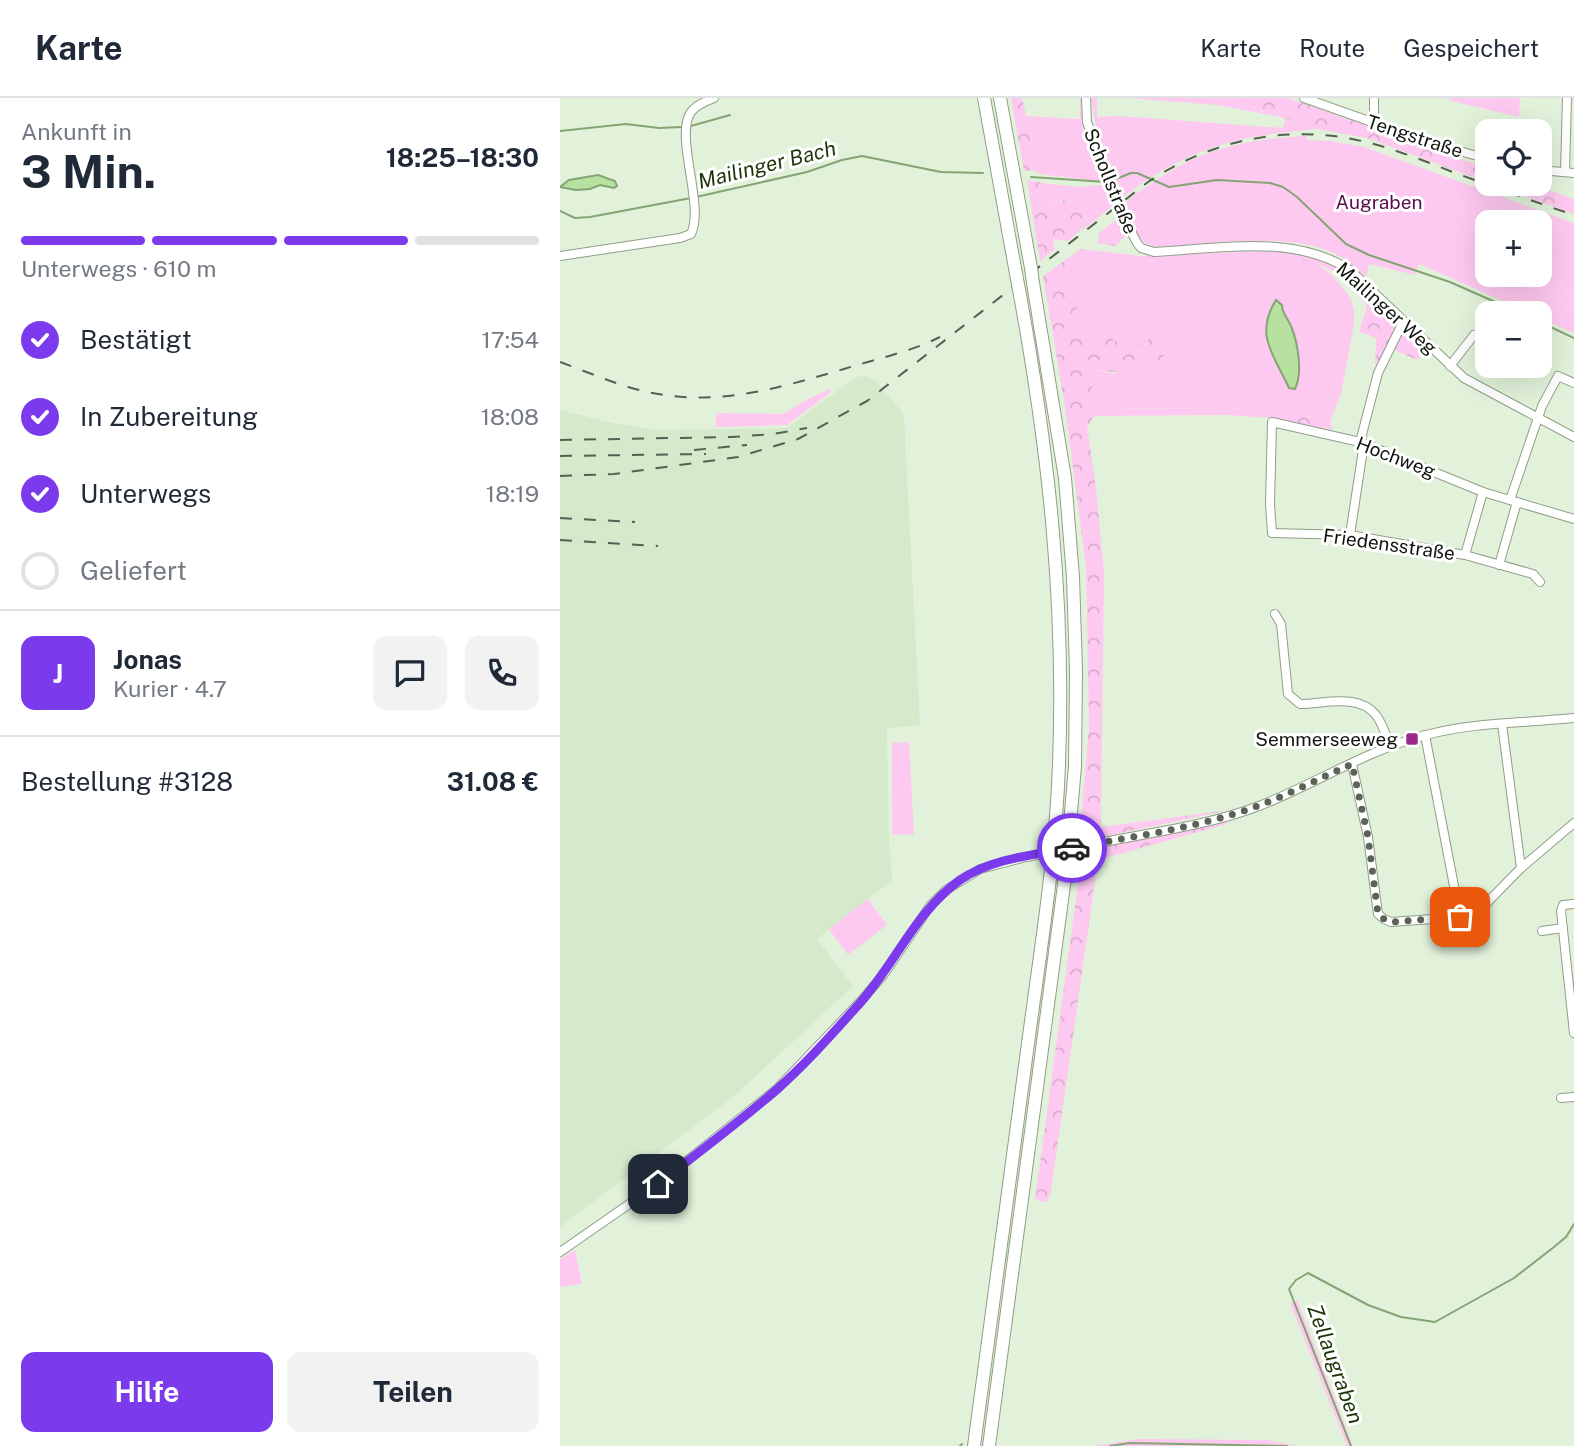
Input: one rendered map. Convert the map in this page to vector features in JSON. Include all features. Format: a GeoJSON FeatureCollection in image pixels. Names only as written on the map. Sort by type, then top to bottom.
{"type":"FeatureCollection","features":[{"type":"Feature","properties":{"kind":"highway"},"geometry":{"type":"LineString","coordinates":[[974,1446],[1051,869],[1059,766],[1061,672],[1058,578],[1048,467],[1037,391],[984,98]]}},
{"type":"Feature","properties":{"kind":"highway"},"geometry":{"type":"LineString","coordinates":[[989,1446],[1066,870],[1074,766],[1076,671],[1065,478],[1000,98]]}},
{"type":"Feature","properties":{"kind":"street"},"geometry":{"type":"LineString","coordinates":[[560,256],[681,238],[691,234],[694,228],[693,197],[687,126],[695,107],[714,98]]}},
{"type":"Feature","properties":{"kind":"street","name":"Schollstraße"},"geometry":{"type":"LineString","coordinates":[[1086,98],[1087,122],[1136,243],[1141,248],[1154,252]]}},
{"type":"Feature","properties":{"kind":"street","name":"Tengstraße"},"geometry":{"type":"LineString","coordinates":[[1304,98],[1374,124],[1475,155]]}},
{"type":"Feature","properties":{"kind":"street"},"geometry":{"type":"LineString","coordinates":[[1374,98],[1374,124]]}},
{"type":"Feature","properties":{"kind":"street"},"geometry":{"type":"LineString","coordinates":[[1567,98],[1569,172]]}},
{"type":"Feature","properties":{"kind":"street","name":"Mailinger Weg"},"geometry":{"type":"LineString","coordinates":[[1154,252],[1288,247],[1334,260],[1350,270],[1450,366],[1487,392],[1574,436]]}},
{"type":"Feature","properties":{"kind":"street"},"geometry":{"type":"LineString","coordinates":[[1350,535],[1362,442],[1378,373],[1404,322]]}},
{"type":"Feature","properties":{"kind":"street","name":"Mailinger Weg"},"geometry":{"type":"LineString","coordinates":[[1450,366],[1474,335]]}},
{"type":"Feature","properties":{"kind":"street"},"geometry":{"type":"LineString","coordinates":[[1499,565],[1514,501],[1542,406],[1558,376],[1574,383]]}},
{"type":"Feature","properties":{"kind":"street","name":"Hochweg"},"geometry":{"type":"LineString","coordinates":[[1272,533],[1272,422],[1362,442],[1483,492],[1574,519]]}},
{"type":"Feature","properties":{"kind":"street","name":"Friedensstraße"},"geometry":{"type":"LineString","coordinates":[[1465,555],[1483,492]]}},
{"type":"Feature","properties":{"kind":"street","name":"Friedensstraße"},"geometry":{"type":"LineString","coordinates":[[1272,533],[1350,535],[1465,555],[1533,574],[1540,582]]}},
{"type":"Feature","properties":{"kind":"street"},"geometry":{"type":"LineString","coordinates":[[1276,614],[1281,624],[1288,694],[1300,704],[1346,701],[1367,707],[1379,720],[1391,746]]}},
{"type":"Feature","properties":{"kind":"street"},"geometry":{"type":"LineString","coordinates":[[560,1252],[658,1184],[777,1089],[861,1002],[884,974],[929,906],[946,890],[980,869],[1234,814],[1391,746],[1425,735],[1502,724],[1574,718]]}},
{"type":"Feature","properties":{"kind":"street"},"geometry":{"type":"LineString","coordinates":[[1502,724],[1521,868]]}},
{"type":"Feature","properties":{"kind":"street"},"geometry":{"type":"LineString","coordinates":[[1425,735],[1460,917]]}},
{"type":"Feature","properties":{"kind":"street"},"geometry":{"type":"LineString","coordinates":[[1352,764],[1368,837],[1378,914],[1391,922],[1474,916],[1521,868],[1574,823]]}},
{"type":"Feature","properties":{"kind":"street"},"geometry":{"type":"LineString","coordinates":[[1574,904],[1563,905],[1563,928],[1570,954],[1574,1033]]}},
{"type":"Feature","properties":{"kind":"street"},"geometry":{"type":"LineString","coordinates":[[1542,931],[1563,928]]}},
{"type":"Feature","properties":{"kind":"street"},"geometry":{"type":"LineString","coordinates":[[1561,1098],[1574,1097]]}},
{"type":"Feature","properties":{"kind":"shaded area"},"geometry":{"type":"Polygon","coordinates":[[[598,175],[615,181],[617,186],[614,188],[600,185],[576,190],[560,187],[569,180],[598,175]]]}},
{"type":"Feature","properties":{"kind":"shaded area"},"geometry":{"type":"Polygon","coordinates":[[[1276,300],[1282,305],[1296,341],[1299,367],[1295,389],[1289,388],[1272,355],[1266,335],[1270,312],[1276,300]]]}},
{"type":"Feature","properties":{"kind":"shaded area"},"geometry":{"type":"Polygon","coordinates":[[[865,376],[875,380],[903,413],[904,419],[920,725],[887,728],[892,880],[817,939],[853,986],[733,1097],[560,1227],[560,410],[617,424],[659,430],[787,428],[856,377],[865,376]]]}},
{"type":"Feature","properties":{"kind":"green space"},"geometry":{"type":"Polygon","coordinates":[[[1011,98],[1022,98],[1039,170],[1024,171],[1011,98]]]}},
{"type":"Feature","properties":{"kind":"green space"},"geometry":{"type":"Polygon","coordinates":[[[1080,98],[1084,98],[1106,179],[1094,181],[1064,177],[1062,174],[1060,177],[1037,173],[1036,170],[1039,170],[1026,116],[1080,119],[1080,98]]]}},
{"type":"Feature","properties":{"kind":"green space"},"geometry":{"type":"Polygon","coordinates":[[[1091,98],[1097,98],[1097,117],[1119,116],[1283,128],[1286,119],[1317,129],[1262,136],[1214,147],[1168,167],[1122,198],[1097,131],[1091,98]]]}},
{"type":"Feature","properties":{"kind":"green space"},"geometry":{"type":"Polygon","coordinates":[[[1129,98],[1225,98],[1282,117],[1217,105],[1129,98]]]}},
{"type":"Feature","properties":{"kind":"green space"},"geometry":{"type":"Polygon","coordinates":[[[1225,98],[1288,98],[1475,164],[1475,178],[1367,138],[1317,129],[1225,98]]]}},
{"type":"Feature","properties":{"kind":"green space"},"geometry":{"type":"Polygon","coordinates":[[[1448,98],[1520,98],[1519,117],[1452,101],[1448,98]]]}},
{"type":"Feature","properties":{"kind":"green space","name":"Augraben"},"geometry":{"type":"Polygon","coordinates":[[[1306,136],[1307,140],[1364,147],[1475,187],[1475,196],[1499,196],[1538,210],[1475,210],[1475,287],[1552,287],[1552,215],[1574,223],[1574,333],[1552,323],[1552,301],[1503,301],[1419,264],[1415,275],[1369,264],[1366,277],[1339,256],[1316,247],[1295,243],[1247,241],[1156,247],[1138,236],[1128,215],[1127,201],[1190,161],[1210,152],[1254,141],[1306,136]]]}},
{"type":"Feature","properties":{"kind":"green space"},"geometry":{"type":"Polygon","coordinates":[[[1027,180],[1042,183],[1047,207],[1076,195],[1089,205],[1080,230],[1068,241],[1053,239],[1055,249],[1040,261],[1027,180]]]}},
{"type":"Feature","properties":{"kind":"green space"},"geometry":{"type":"Polygon","coordinates":[[[1042,183],[1082,187],[1107,184],[1116,203],[1080,232],[1088,217],[1064,199],[1047,207],[1042,183]]]}},
{"type":"Feature","properties":{"kind":"green space"},"geometry":{"type":"Polygon","coordinates":[[[1552,191],[1574,199],[1574,214],[1525,196],[1552,196],[1552,191]]]}},
{"type":"Feature","properties":{"kind":"green space"},"geometry":{"type":"Polygon","coordinates":[[[1121,216],[1128,234],[1115,246],[1097,243],[1100,232],[1121,216]]]}},
{"type":"Feature","properties":{"kind":"green space"},"geometry":{"type":"Polygon","coordinates":[[[1081,249],[1141,256],[1281,250],[1317,257],[1345,272],[1425,350],[1417,360],[1388,347],[1375,366],[1376,338],[1359,332],[1367,306],[1341,275],[1316,263],[1279,255],[1142,261],[1098,257],[1067,259],[1081,249]]]}},
{"type":"Feature","properties":{"kind":"green space"},"geometry":{"type":"Polygon","coordinates":[[[1279,255],[1316,263],[1332,275],[1350,297],[1354,310],[1354,325],[1341,394],[1330,422],[1278,410],[1096,409],[1089,369],[1114,374],[1147,344],[1112,341],[1111,336],[1082,331],[1065,259],[1097,257],[1142,261],[1279,255]]]}},
{"type":"Feature","properties":{"kind":"green space"},"geometry":{"type":"Polygon","coordinates":[[[1065,260],[1082,331],[1112,336],[1113,341],[1147,344],[1150,335],[1160,332],[1168,346],[1161,359],[1145,368],[1116,372],[1089,369],[1096,409],[1278,410],[1330,422],[1332,430],[1272,418],[1225,415],[1094,416],[1087,426],[1104,572],[1101,827],[1229,810],[1079,842],[1089,727],[1086,567],[1065,407],[1043,276],[1065,260]]]}},
{"type":"Feature","properties":{"kind":"green space"},"geometry":{"type":"Polygon","coordinates":[[[832,388],[829,394],[787,425],[715,427],[717,413],[783,414],[832,388]]]}},
{"type":"Feature","properties":{"kind":"green space"},"geometry":{"type":"Polygon","coordinates":[[[909,742],[914,834],[892,835],[892,743],[909,742]]]}},
{"type":"Feature","properties":{"kind":"green space"},"geometry":{"type":"Polygon","coordinates":[[[1226,822],[1227,824],[1098,860],[1051,1191],[1047,1202],[1035,1200],[1082,855],[1085,851],[1226,822]]]}},
{"type":"Feature","properties":{"kind":"green space"},"geometry":{"type":"Polygon","coordinates":[[[868,899],[887,925],[848,955],[829,929],[868,899]]]}},
{"type":"Feature","properties":{"kind":"green space"},"geometry":{"type":"Polygon","coordinates":[[[575,1250],[582,1284],[560,1287],[560,1259],[575,1250]]]}},
{"type":"Feature","properties":{"kind":"green space"},"geometry":{"type":"Polygon","coordinates":[[[1297,1300],[1353,1446],[1347,1446],[1290,1303],[1297,1300]]]}},
{"type":"Feature","properties":{"kind":"green space"},"geometry":{"type":"Polygon","coordinates":[[[1139,1439],[1268,1440],[1295,1446],[1093,1446],[1139,1439]]]}},
{"type":"Feature","properties":{"kind":"waterway"},"geometry":{"type":"LineString","coordinates":[[691,126],[730,115]]}},
{"type":"Feature","properties":{"kind":"waterway"},"geometry":{"type":"LineString","coordinates":[[560,131],[626,124],[659,128],[682,127]]}},
{"type":"Feature","properties":{"kind":"waterway","name":"Mailinger Bach"},"geometry":{"type":"LineString","coordinates":[[696,197],[807,172],[862,156],[941,172],[983,173]]}},
{"type":"Feature","properties":{"kind":"waterway","name":"Mailinger Bach"},"geometry":{"type":"LineString","coordinates":[[1111,181],[1137,173],[1169,187],[1217,180],[1270,183],[1283,187],[1346,244],[1369,255],[1450,282],[1493,301]]}},
{"type":"Feature","properties":{"kind":"waterway","name":"Mailinger Bach"},"geometry":{"type":"LineString","coordinates":[[1031,177],[1106,182]]}},
{"type":"Feature","properties":{"kind":"waterway","name":"Mailinger Bach"},"geometry":{"type":"LineString","coordinates":[[560,211],[575,218],[590,217],[691,198]]}},
{"type":"Feature","properties":{"kind":"waterway","name":"Mailinger Bach"},"geometry":{"type":"LineString","coordinates":[[1552,328],[1574,338]]}},
{"type":"Feature","properties":{"kind":"waterway","name":"Zellaugraben"},"geometry":{"type":"LineString","coordinates":[[1351,1446],[1289,1289],[1296,1280],[1308,1273],[1368,1305],[1401,1317],[1435,1322],[1514,1278],[1566,1237],[1574,1224]]}},
{"type":"Feature","properties":{"kind":"waterway"},"geometry":{"type":"LineString","coordinates":[[1110,1446],[1130,1443],[1287,1446]]}},
{"type":"Feature","properties":{"kind":"railway"},"geometry":{"type":"LineString","coordinates":[[560,476],[614,474],[738,457],[798,439],[867,401],[1148,182],[1195,156],[1246,140],[1299,134],[1366,142],[1574,215]]}},
{"type":"Feature","properties":{"kind":"railway"},"geometry":{"type":"LineString","coordinates":[[560,362],[635,389],[663,395],[715,397],[792,384],[905,351],[940,337]]}},
{"type":"Feature","properties":{"kind":"railway"},"geometry":{"type":"LineString","coordinates":[[560,440],[732,437],[807,428]]}},
{"type":"Feature","properties":{"kind":"railway"},"geometry":{"type":"LineString","coordinates":[[694,450],[747,445]]}},
{"type":"Feature","properties":{"kind":"railway"},"geometry":{"type":"LineString","coordinates":[[560,456],[706,454]]}},
{"type":"Feature","properties":{"kind":"railway"},"geometry":{"type":"LineString","coordinates":[[560,518],[635,522]]}},
{"type":"Feature","properties":{"kind":"railway"},"geometry":{"type":"LineString","coordinates":[[560,540],[658,546]]}},
{"type":"Feature","properties":{"kind":"way so far"},"geometry":{"type":"LineString","coordinates":[[1072,848],[1234,814],[1352,764],[1368,837],[1378,914],[1391,922],[1460,917]]}},
{"type":"Feature","properties":{"kind":"place","name":"Semmerseeweg"},"geometry":{"type":"Point","coordinates":[1412,739]}},
{"type":"Feature","properties":{"kind":"route"},"geometry":{"type":"LineString","coordinates":[[658,1184],[741,1120],[818,1048],[884,974],[929,906],[946,890],[980,869],[1072,848]]}}]}
